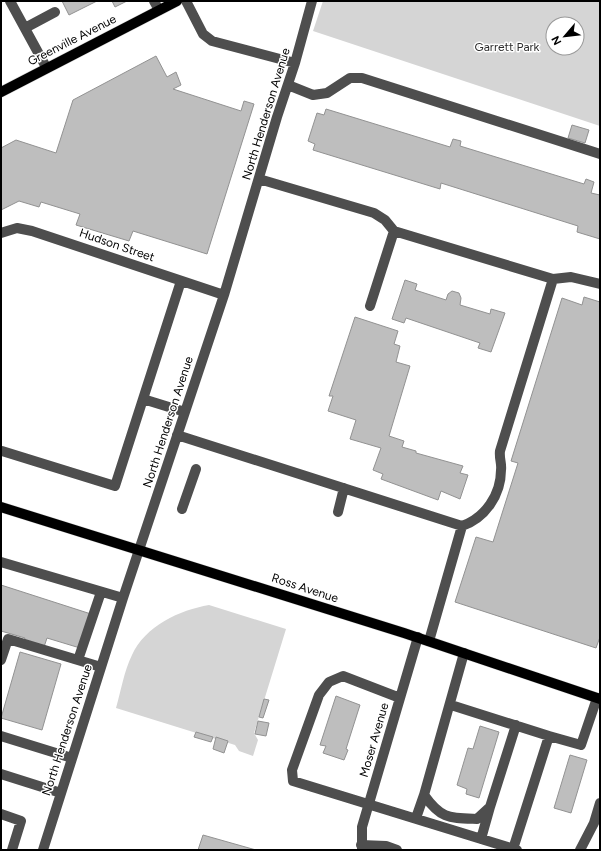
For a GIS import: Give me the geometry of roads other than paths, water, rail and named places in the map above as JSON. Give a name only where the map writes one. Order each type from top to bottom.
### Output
[{"type":"main road","name":"Greenville Avenue","points":[[1,92],[156,6],[177,1]]},
{"type":"main road","name":"Ross Avenue","points":[[2,510],[140,550],[418,637],[598,698]]},
{"type":"street","points":[[10,1],[46,68]]},
{"type":"street","points":[[186,1],[203,34],[212,41],[295,63]]},
{"type":"street","name":"North Henderson Avenue","points":[[43,850],[123,598],[224,295],[295,63],[312,1]]},
{"type":"street","points":[[25,28],[55,12]]},
{"type":"street","points":[[288,85],[313,95],[327,93],[350,78],[362,78],[600,154]]},
{"type":"street","points":[[259,179],[374,213],[385,220],[394,231],[553,279],[571,277],[600,284]]},
{"type":"street","name":"Hudson Street","points":[[1,233],[17,228],[32,231],[224,295]]},
{"type":"street","points":[[370,306],[394,231]]},
{"type":"street","points":[[177,435],[462,526],[471,523],[484,513],[494,499],[501,479],[500,451],[553,279]]},
{"type":"street","points":[[1,452],[115,486],[181,281]]},
{"type":"street","points":[[142,399],[185,412]]},
{"type":"street","points":[[182,509],[196,469]]},
{"type":"street","points":[[338,512],[344,488]]},
{"type":"street","points":[[429,641],[462,526]]},
{"type":"street","points":[[1,562],[123,598]]},
{"type":"street","points":[[78,660],[101,592]]},
{"type":"street","name":"Moser Avenue","points":[[362,847],[362,827],[418,637]]},
{"type":"street","points":[[1,660],[8,639],[101,667]]},
{"type":"street","points":[[416,818],[451,705],[464,653]]},
{"type":"street","points":[[400,698],[343,676],[329,682],[319,695],[292,770],[293,781],[515,850],[549,736]]},
{"type":"street","points":[[451,705],[581,745],[598,698]]},
{"type":"street","points":[[481,839],[516,725]]},
{"type":"street","points":[[1,736],[72,758]]},
{"type":"street","points":[[1,774],[61,793]]},
{"type":"street","points":[[424,795],[435,810],[451,818],[477,819],[490,807]]},
{"type":"street","points":[[580,850],[594,823],[600,803]]},
{"type":"street","points":[[1,814],[21,821],[12,850]]},
{"type":"street","points":[[362,847],[386,846],[398,850]]},
{"type":"park label","name":"Garrett Park","points":[[507,47]]}]
